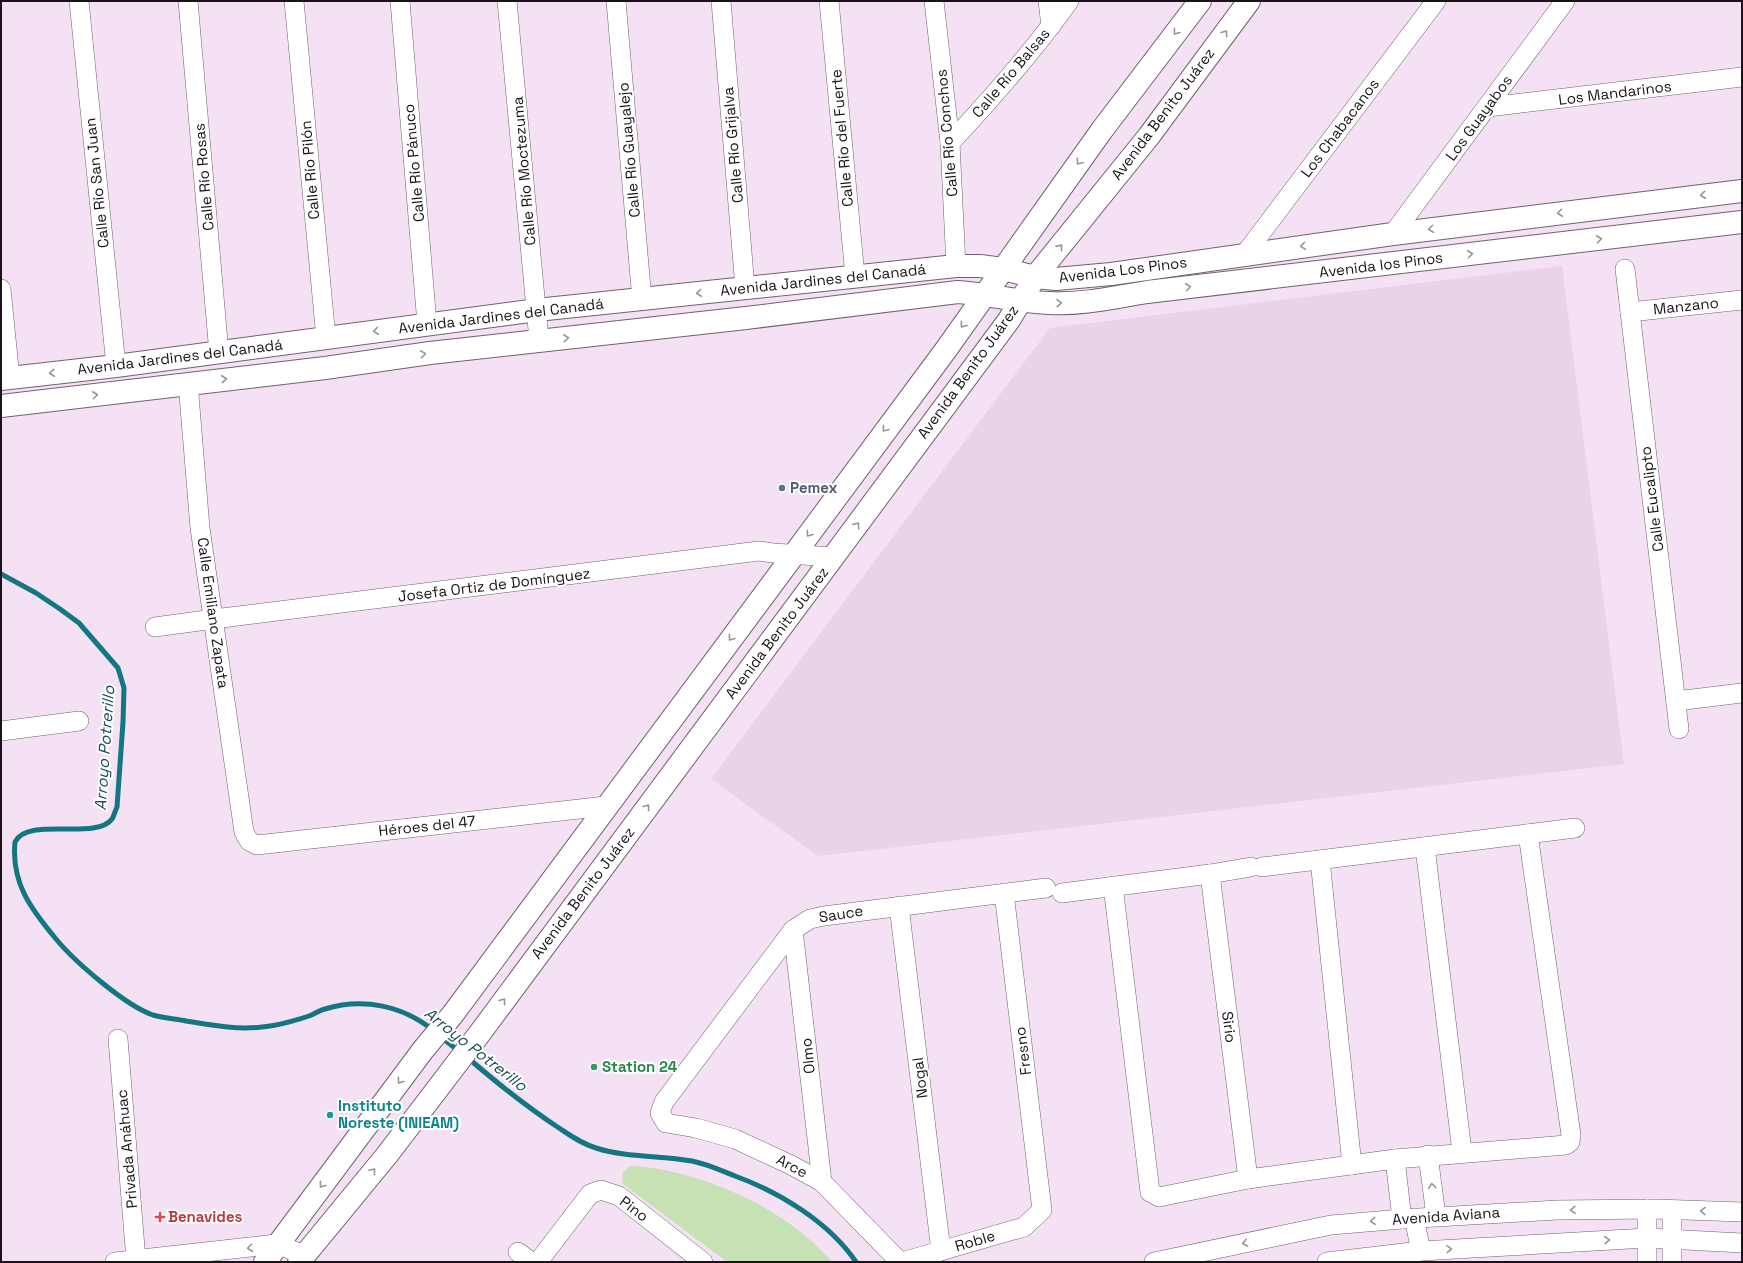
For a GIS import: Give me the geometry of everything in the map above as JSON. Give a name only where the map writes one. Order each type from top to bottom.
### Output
[{"type":"street","name":"Calle Río San Juan","points":[[79,1],[116,366]]},
{"type":"street","name":"Calle Río Rosas","points":[[188,1],[219,352]]},
{"type":"street","name":"Calle Río Pilón","points":[[294,1],[326,338]]},
{"type":"street","name":"Calle Río Pánuco","points":[[400,1],[427,324]]},
{"type":"street","name":"Calle Río Moctezuma","points":[[507,1],[539,340]]},
{"type":"street","name":"Calle Río Guayalejo","points":[[616,1],[642,300]]},
{"type":"street","name":"Calle Río Grijalva","points":[[721,1],[745,288]]},
{"type":"street","name":"Calle Río del Fuerte","points":[[829,1],[855,276]]},
{"type":"street","name":"Calle Río Conchos","points":[[934,1],[950,143],[956,266]]},
{"type":"street","points":[[1048,1],[1051,26]]},
{"type":"street","name":"Calle Río Balsas","points":[[950,143],[998,90],[1051,26],[1069,1]]},
{"type":"street","name":"Avenida Benito Juárez","points":[[265,1262],[423,1050],[453,1014],[986,294],[1102,130],[1200,1]]},
{"type":"street","name":"Avenida Benito Juárez","points":[[302,1259],[387,1155],[480,1033],[1009,320],[1035,277],[1148,136],[1249,1]]},
{"type":"street","name":"Los Chabacanos","points":[[1245,254],[1436,1]]},
{"type":"street","name":"Los Guayabos","points":[[1393,234],[1565,1]]},
{"type":"street","name":"Los Mandarinos","points":[[1488,107],[1742,77]]},
{"type":"street","name":"Avenida los Pinos","points":[[1211,259],[1393,234],[1742,190]]},
{"type":"street","name":"Avenida los Pinos","points":[[986,294],[1020,301],[1050,303],[1087,301],[1147,292],[1742,222]]},
{"type":"street","name":"Avenida Los Pinos","points":[[1003,269],[1035,277],[1056,279],[1119,273],[1211,259]]},
{"type":"street","name":"Avenida Jardines del Canadá","points":[[6,378],[116,366],[537,310],[956,266],[980,266],[1003,269]]},
{"type":"street","name":"Calle Eucalipto","points":[[1625,269],[1679,729]]},
{"type":"street","points":[[1,289],[6,378]]},
{"type":"street","name":"Avenida Jardines del Canadá","points":[[1,406],[325,368],[430,353],[539,340],[738,319],[958,292],[986,294]]},
{"type":"street","name":"Manzano","points":[[1630,312],[1742,300]]},
{"type":"street","name":"Calle Emiliano Zapata","points":[[188,383],[200,528],[244,832],[250,842]]},
{"type":"street","name":"Josefa Ortiz de Domínguez","points":[[155,627],[759,551],[793,555],[834,557]]},
{"type":"street","points":[[1676,701],[1742,693]]},
{"type":"street","points":[[1,731],[79,722]]},
{"type":"street","name":"Héroes del 47","points":[[250,842],[257,845],[606,806]]},
{"type":"street","name":"Sauce","points":[[660,1113],[664,1102],[793,930],[810,919],[1004,893],[1112,886],[1575,828]]},
{"type":"street","points":[[1112,886],[1150,1192],[1159,1197],[1248,1179],[1395,1159],[1462,1152],[1566,1145],[1570,1142],[1571,1135],[1528,834]]},
{"type":"street","points":[[1425,847],[1462,1152]]},
{"type":"street","points":[[1320,860],[1352,1165]]},
{"type":"street","name":"Sirio","points":[[1210,874],[1248,1179]]},
{"type":"street","name":"Fresno","points":[[1004,893],[1042,1210]]},
{"type":"street","name":"Nogal","points":[[899,906],[941,1251]]},
{"type":"street","name":"Olmo","points":[[793,930],[822,1182]]},
{"type":"street","name":"Privada Anáhuac","points":[[118,1039],[136,1260]]},
{"type":"street","name":"Arce","points":[[660,1113],[666,1123],[696,1128],[735,1139],[791,1165],[822,1182],[901,1262]]},
{"type":"street","points":[[1428,1155],[1436,1216]]},
{"type":"street","points":[[1395,1159],[1408,1218],[1421,1251]]},
{"type":"street","name":"Pino","points":[[538,1262],[590,1194],[601,1190],[619,1196],[703,1262]]},
{"type":"street","points":[[1647,1209],[1647,1262]]},
{"type":"street","name":"Avenida Aviana","points":[[1154,1262],[1331,1225],[1408,1218],[1557,1210],[1647,1209],[1742,1212]]},
{"type":"street","name":"Roble","points":[[901,1262],[1024,1227],[1042,1210]]},
{"type":"street","points":[[1672,1210],[1672,1262]]},
{"type":"street","points":[[1327,1262],[1421,1251],[1647,1238],[1742,1243]]},
{"type":"street","points":[[115,1262],[222,1252],[277,1244],[302,1259]]},
{"type":"shaded area","points":[[1562,266],[1624,764],[818,856],[711,779],[1050,328]]},
{"type":"green space","points":[[630,1166],[669,1171],[714,1184],[736,1193],[778,1216],[815,1245],[832,1262],[727,1262],[623,1184],[622,1174]]},
{"type":"waterway","name":"Arroyo Potrerillo","points":[[1,574],[36,593],[79,623],[118,668],[124,688],[117,807],[112,819],[104,825],[92,828],[47,829],[33,831],[22,834],[15,842],[16,870],[25,895],[38,917],[56,939],[88,971],[115,993],[129,1003],[157,1016],[224,1027],[252,1028],[286,1023],[339,1005],[368,1004],[382,1006],[410,1015],[434,1031]]},
{"type":"waterway","name":"Arroyo Potrerillo","points":[[441,1037],[460,1052]]},
{"type":"waterway","name":"Arroyo Potrerillo","points":[[468,1058],[535,1112],[572,1137],[586,1144],[608,1151],[632,1155],[698,1162],[719,1169],[769,1191],[786,1200],[817,1221],[845,1247],[856,1262]]},
{"type":"place","name":"Pemex","points":[[782,488]]},
{"type":"place","name":"Station 24","points":[[594,1067]]},
{"type":"place","name":"Instituto Noreste (INIEAM)","points":[[330,1115]]},
{"type":"place","name":"Benavides","points":[[160,1217]]}]
